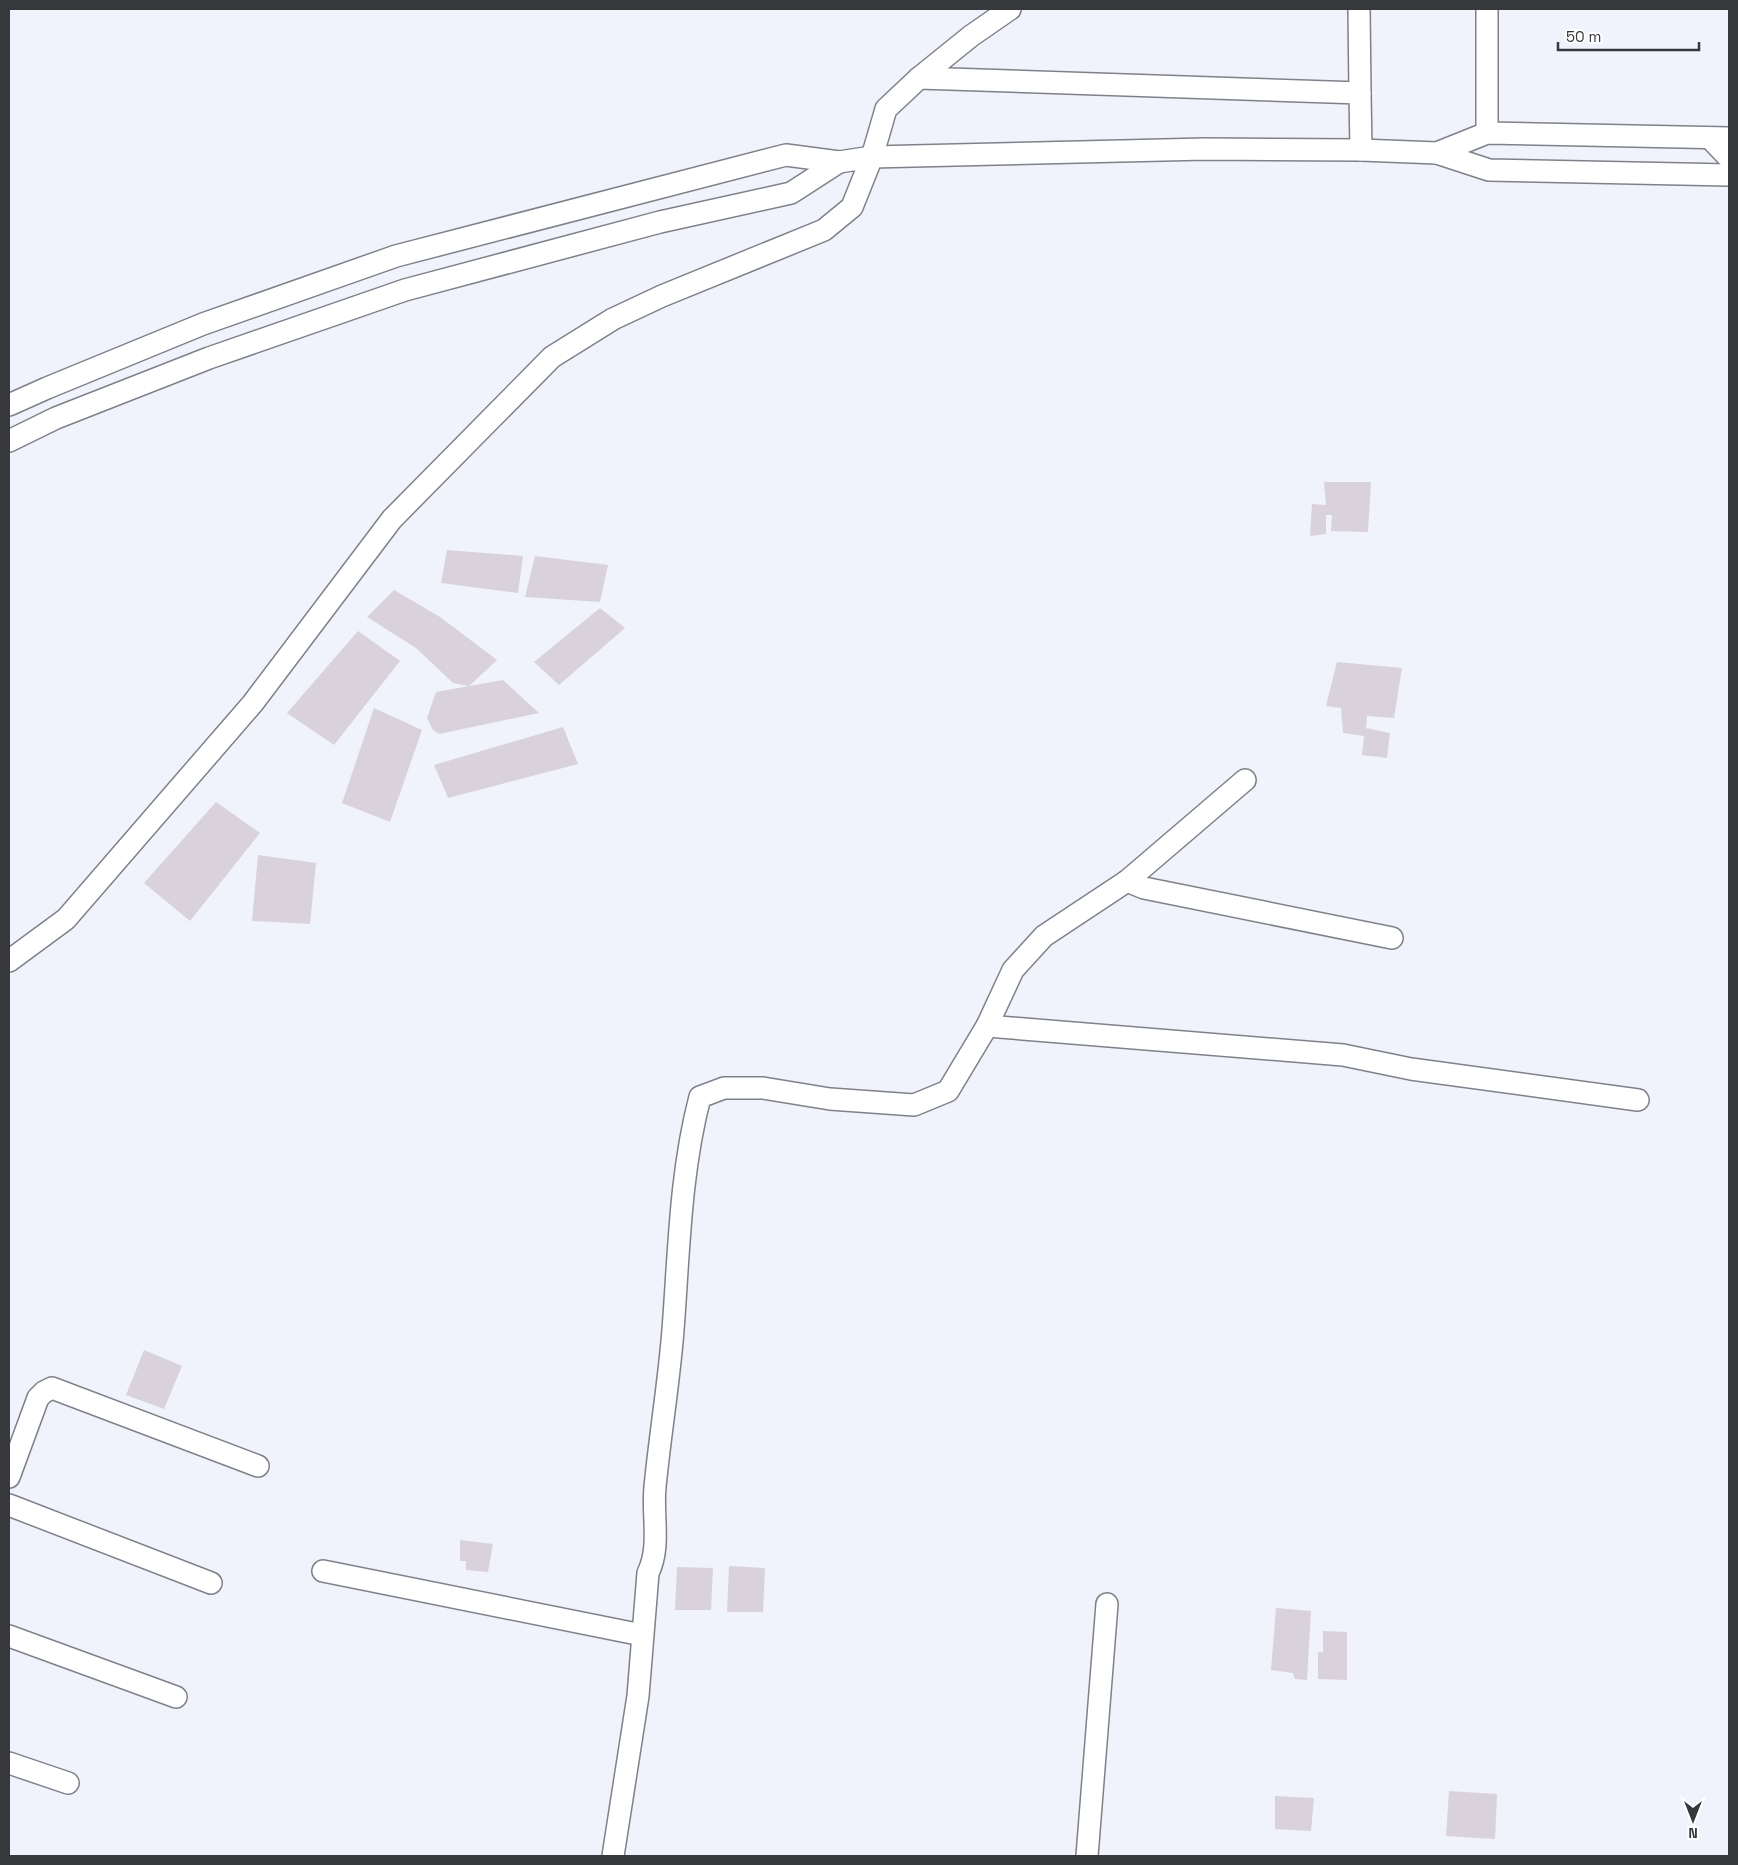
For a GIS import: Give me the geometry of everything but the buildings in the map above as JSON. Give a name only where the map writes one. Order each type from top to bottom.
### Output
[{"type":"street","points":[[9,961],[66,919],[253,703],[392,519],[552,357],[630,311],[824,230],[852,207],[872,157],[886,108],[970,36],[1010,9]]},
{"type":"street","points":[[1359,9],[1361,150]]},
{"type":"street","points":[[1487,9],[1487,133]]},
{"type":"street","points":[[919,78],[1360,92]]},
{"type":"street","points":[[1437,153],[1487,133],[1720,138],[1729,158]]},
{"type":"street","points":[[9,405],[203,324],[396,256],[786,155],[839,162],[872,157],[1205,150],[1361,150],[1437,153],[1489,170],[1729,175]]},
{"type":"street","points":[[9,441],[56,418],[209,358],[405,290],[660,222],[791,193],[839,162]]},
{"type":"street","points":[[613,1856],[638,1696],[648,1573],[655,1560],[655,1489],[673,1330],[678,1244],[690,1134],[700,1097],[724,1088],[763,1088],[830,1099],[914,1105],[948,1091],[987,1026],[1013,970],[1044,936],[1127,881],[1245,780]]},
{"type":"street","points":[[1127,881],[1144,888],[1392,938]]},
{"type":"street","points":[[987,1026],[1343,1055],[1411,1069],[1638,1100]]},
{"type":"street","points":[[9,1477],[38,1398],[52,1388],[258,1466]]},
{"type":"street","points":[[9,1505],[211,1583]]},
{"type":"street","points":[[322,1571],[642,1635]]},
{"type":"street","points":[[1087,1856],[1107,1604]]},
{"type":"street","points":[[9,1636],[176,1697]]},
{"type":"street","points":[[9,1763],[68,1784]]}]
